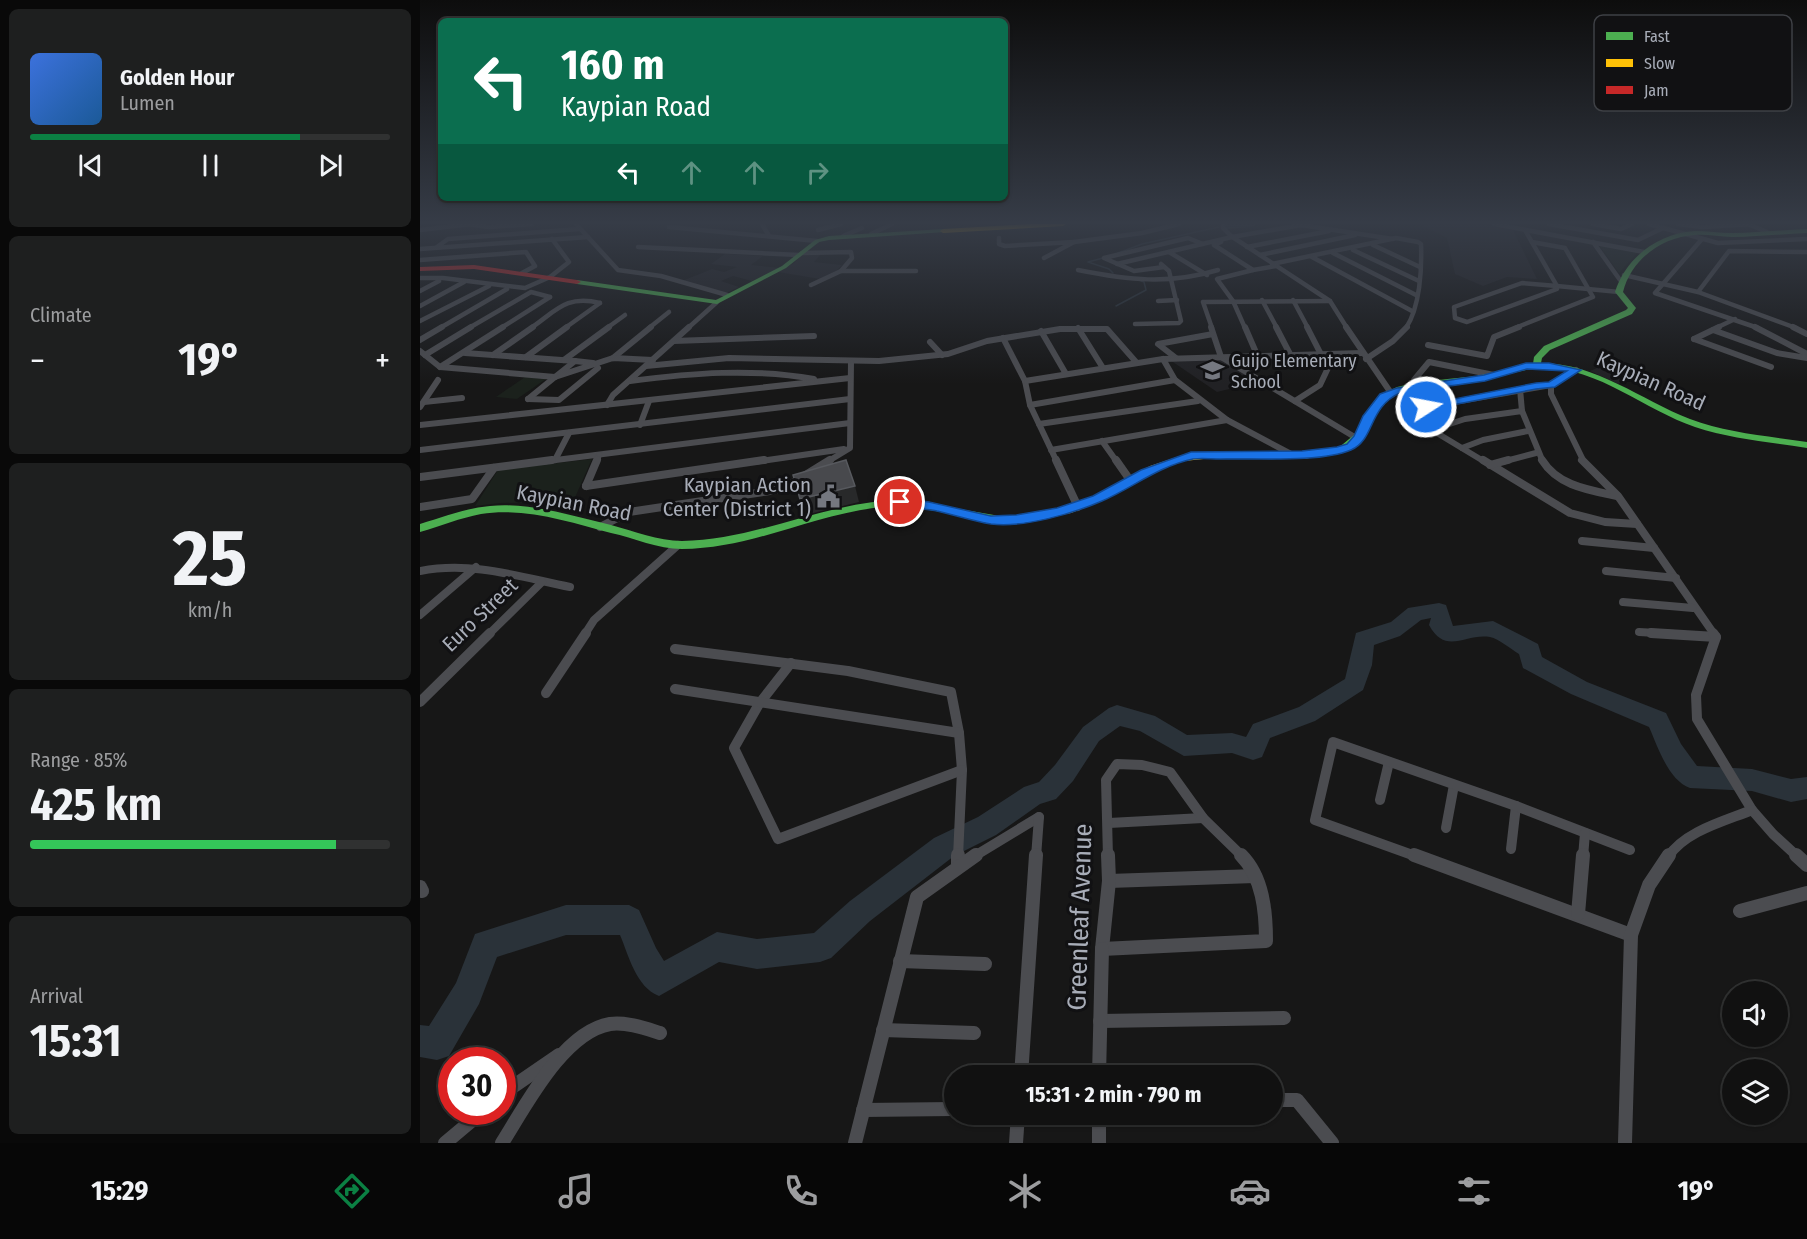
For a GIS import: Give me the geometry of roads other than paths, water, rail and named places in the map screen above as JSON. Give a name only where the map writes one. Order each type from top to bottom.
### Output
[{"type":"street","points":[[420,280],[443,278],[521,288],[549,277]]},
{"type":"street","points":[[553,277],[722,298]]},
{"type":"street","points":[[666,277],[722,298]]},
{"type":"street","points":[[607,405],[613,395],[722,298],[763,277]]},
{"type":"street","points":[[811,285],[828,277]]},
{"type":"street","points":[[1127,277],[1170,280],[1194,277]]},
{"type":"street","points":[[1213,277],[1217,279],[1233,301],[1258,357]]},
{"type":"street","points":[[1217,279],[1224,277]]},
{"type":"street","points":[[1293,277],[1330,301],[1362,353],[1391,393],[1375,405],[1358,439],[1221,357],[1203,302],[1330,301]]},
{"type":"street","points":[[1349,277],[1412,311]]},
{"type":"street","points":[[1381,277],[1416,295]]},
{"type":"street","points":[[1411,277],[1419,281]]},
{"type":"street","points":[[1366,359],[1399,336],[1409,325],[1413,318],[1412,311],[1419,277]]},
{"type":"street","points":[[1552,277],[1557,286]]},
{"type":"street","points":[[1428,345],[1487,356],[1494,337],[1593,297],[1582,277]]},
{"type":"street","points":[[1537,365],[1538,357],[1547,348],[1629,312],[1632,308],[1618,277]]},
{"type":"street","points":[[1621,282],[1625,277]]},
{"type":"street","points":[[1667,277],[1655,293],[1748,323],[1807,356]]},
{"type":"street","points":[[1698,292],[1709,277]]},
{"type":"street","points":[[420,280],[464,282],[507,289],[420,340]]},
{"type":"street","points":[[1135,324],[1180,322],[1177,300],[1170,280]]},
{"type":"street","points":[[420,291],[440,281]]},
{"type":"street","points":[[420,306],[464,282]]},
{"type":"street","points":[[1557,286],[1557,289],[1467,322],[1455,318],[1454,307],[1522,283],[1588,288],[1621,282],[1661,284],[1698,292],[1785,323],[1807,334]]},
{"type":"street","points":[[420,321],[486,286]]},
{"type":"street","points":[[440,367],[550,297],[531,292],[423,353],[440,367],[555,377],[613,358],[669,312]]},
{"type":"street","points":[[493,354],[574,300],[600,303],[526,357]]},
{"type":"street","points":[[1158,301],[1177,300]]},
{"type":"street","points":[[1262,300],[1291,356]]},
{"type":"street","points":[[1293,300],[1328,368],[1326,378],[1312,392],[1295,401]]},
{"type":"street","points":[[564,360],[625,315]]},
{"type":"street","points":[[1736,320],[1694,339],[1771,367]]},
{"type":"street","points":[[1078,328],[1103,368]]},
{"type":"street","points":[[646,366],[729,358],[851,362],[942,355],[1003,338],[1078,328],[1107,329],[1136,362]]},
{"type":"street","points":[[1713,330],[1777,354],[1807,356]]},
{"type":"street","points":[[1041,332],[1066,374]]},
{"type":"street","points":[[1176,358],[1158,344],[1214,334]]},
{"type":"street","points":[[675,341],[814,336]]},
{"type":"street","points":[[1003,338],[1025,381],[1030,405],[1078,507]]},
{"type":"street","points":[[930,342],[942,355]]},
{"type":"street","points":[[1777,354],[1792,346]]},
{"type":"street","points":[[465,353],[575,361],[596,365]]},
{"type":"street","points":[[1025,381],[1163,359],[1362,353]]},
{"type":"street","points":[[613,358],[653,360]]},
{"type":"street","points":[[1163,359],[1175,380],[1198,400],[1227,420],[1291,454]]},
{"type":"street","points":[[575,361],[528,399],[559,400],[596,365]]},
{"type":"street","points":[[850,448],[851,362]]},
{"type":"street","points":[[1418,387],[1414,380],[1428,362],[1494,375]]},
{"type":"street","name":"Kaypian Road","points":[[1391,393],[1455,383],[1537,365],[1576,370],[1604,379],[1689,422],[1724,432],[1807,445]]},
{"type":"street","points":[[630,381],[710,370],[789,374],[821,381]]},
{"type":"street","points":[[1576,370],[1551,385],[1426,407],[1414,414],[1417,421],[1431,430],[1570,513],[1605,522],[1637,524]]},
{"type":"street","points":[[420,425],[850,378]]},
{"type":"street","points":[[422,405],[438,380]]},
{"type":"street","points":[[1030,405],[1175,380]]},
{"type":"street","points":[[1551,385],[1551,394],[1581,459],[1618,496],[1716,638]]},
{"type":"street","points":[[1520,389],[1522,411],[1528,431],[1536,453],[1549,472],[1562,482],[1581,489],[1618,496]]},
{"type":"street","points":[[422,405],[462,398]]},
{"type":"street","points":[[420,450],[850,399]]},
{"type":"street","points":[[1039,424],[1198,400]]},
{"type":"street","points":[[640,425],[649,401]]},
{"type":"street","points":[[1431,430],[1465,419],[1522,411]]},
{"type":"street","points":[[1051,450],[1227,420]]},
{"type":"street","points":[[420,477],[850,423]]},
{"type":"street","points":[[1462,448],[1483,440],[1528,431]]},
{"type":"street","points":[[555,460],[569,433]]},
{"type":"street","name":"Kaypian Road","points":[[420,528],[471,513],[503,509],[678,544],[709,544],[738,539],[861,506],[900,502],[929,505],[991,520],[1016,519],[1078,507],[1130,480],[1191,456],[1339,451],[1351,446],[1358,439]]},
{"type":"street","points":[[1102,441],[1130,480]]},
{"type":"street","points":[[599,455],[586,486],[850,448]]},
{"type":"street","points":[[600,527],[629,512],[783,489],[850,448]]},
{"type":"street","points":[[1490,465],[1536,453]]},
{"type":"street","points":[[420,507],[472,500],[494,468]]},
{"type":"street","points":[[1582,541],[1654,548]]},
{"type":"street","points":[[546,693],[594,620],[678,544]]},
{"type":"street","name":"Euro Street","points":[[420,571],[454,565],[476,567],[570,587]]},
{"type":"street","points":[[420,615],[476,567]]},
{"type":"street","points":[[1606,571],[1676,578]]},
{"type":"street","name":"Euro Street","points":[[420,702],[542,582]]},
{"type":"street","points":[[1623,602],[1694,608]]},
{"type":"street","points":[[1639,632],[1716,638]]},
{"type":"street","points":[[1716,638],[1696,695],[1697,719],[1752,810],[1773,834],[1807,865]]},
{"type":"street","points":[[675,649],[791,663],[925,685],[951,692],[959,734],[962,770],[958,861]]},
{"type":"street","points":[[791,663],[759,704],[734,748],[778,839],[962,770]]},
{"type":"street","points":[[675,689],[959,734]]},
{"type":"street","points":[[1630,850],[1516,806],[1333,742],[1316,820],[1631,935]]},
{"type":"street","points":[[1380,800],[1389,762]]},
{"type":"street","points":[[1102,949],[1266,941],[1266,910],[1255,876],[1246,860],[1203,818],[1170,772],[1142,765],[1117,764]]},
{"type":"street","name":"Greenleaf Avenue","points":[[1100,1065],[1102,949],[1109,881],[1106,780],[1117,764]]},
{"type":"street","points":[[1446,828],[1454,785]]},
{"type":"street","points":[[1511,849],[1516,806]]},
{"type":"street","points":[[1625,1143],[1631,935],[1649,885],[1672,851],[1697,833],[1752,810]]},
{"type":"street","points":[[855,1143],[917,897],[958,861],[1039,817],[1022,1065]]},
{"type":"street","points":[[1109,823],[1203,818]]},
{"type":"street","points":[[1578,914],[1585,833]]},
{"type":"street","points":[[1109,881],[1255,876]]},
{"type":"street","points":[[1740,911],[1807,893]]},
{"type":"street","points":[[900,961],[985,964]]},
{"type":"street","points":[[1100,1021],[1284,1018]]},
{"type":"street","points":[[516,1085],[601,1026],[627,1024],[660,1033]]},
{"type":"street","points":[[883,1030],[974,1033]]},
{"type":"street","points":[[502,1143],[563,1053]]},
{"type":"street","points":[[1283,1100],[1297,1100],[1332,1143]]},
{"type":"street","points":[[863,1110],[944,1109]]},
{"type":"street","points":[[445,1143],[466,1125]]},
{"type":"street","points":[[1016,1143],[1017,1125]]},
{"type":"street","points":[[1099,1125],[1099,1143]]},
{"type":"waterway","points":[[1116,306],[1146,290],[1144,282],[1139,280]]},
{"type":"waterway","points":[[420,1041],[437,1044],[468,993],[486,945],[566,920],[629,920],[645,959],[659,981],[717,947],[757,954],[820,947],[860,911],[944,847],[987,826],[1033,795],[1047,791],[1064,773],[1091,734],[1117,715],[1147,723],[1184,746],[1232,743],[1253,750],[1261,731],[1307,714],[1355,684],[1361,665],[1364,639],[1399,628],[1415,613],[1439,610],[1442,619],[1439,625],[1448,634],[1493,629],[1530,650],[1531,662],[1579,688],[1658,720],[1672,751],[1690,777],[1752,780],[1791,791],[1807,788]]},
{"type":"place","name":"Guijo Elementary School","points":[[1213,371]]},
{"type":"place","name":"Kaypian Action Center (District 1)","points":[[829,497]]}]
